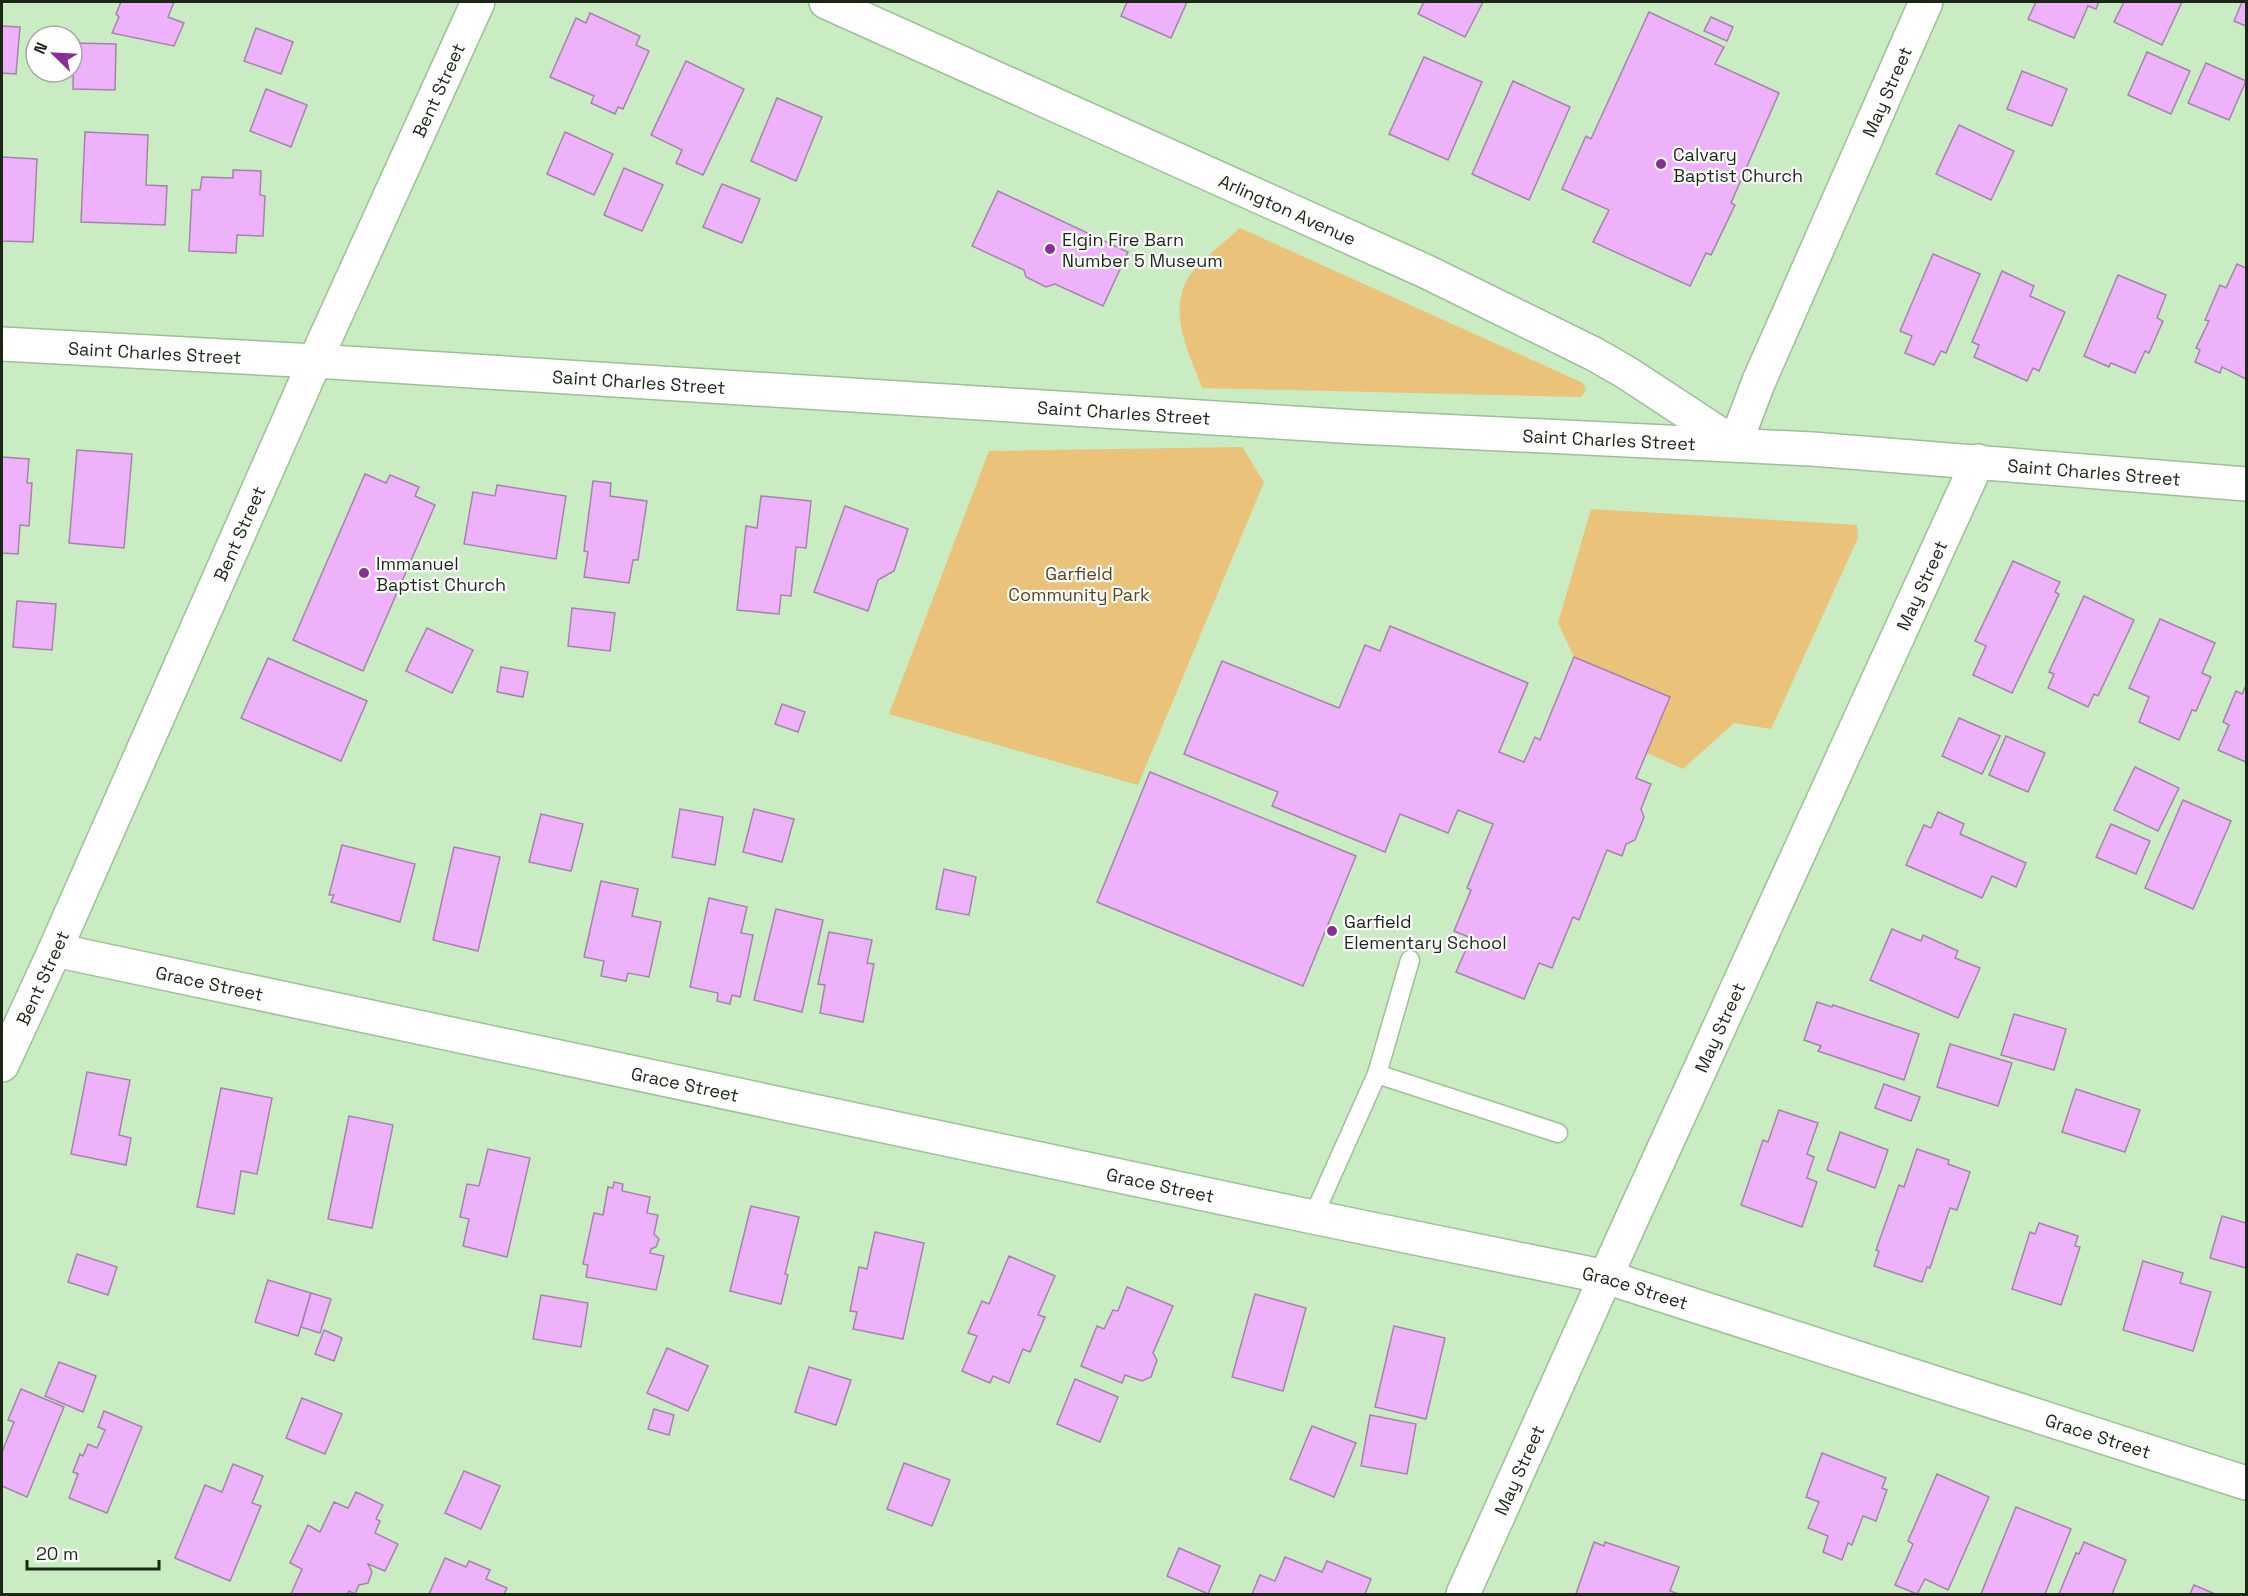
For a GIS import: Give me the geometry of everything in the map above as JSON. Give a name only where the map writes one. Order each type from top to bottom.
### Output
[{"type":"street","name":"Bent Street","points":[[2,1065],[315,361],[478,2]]},
{"type":"street","name":"Arlington Avenue","points":[[826,2],[1425,271],[1594,354],[1735,444]]},
{"type":"street","name":"May Street","points":[[1735,444],[1759,381],[1926,2]]},
{"type":"street","name":"Saint Charles Street","points":[[2,344],[315,361],[1357,427],[1735,444],[1978,461],[2247,484]]},
{"type":"street","name":"May Street","points":[[1463,1594],[1978,461]]},
{"type":"street","name":"Grace Street","points":[[55,950],[1313,1217],[1606,1276],[2247,1483]]},
{"type":"lane","points":[[1313,1217],[1377,1074],[1410,960]]},
{"type":"lane","points":[[1377,1074],[1558,1133]]},
{"type":"green space","points":[[1240,228],[1583,383],[1586,390],[1581,397],[1202,388],[1182,332],[1180,304],[1183,290],[1193,271]]},
{"type":"green space","name":"Garfield Community Park","points":[[1242,447],[1264,482],[1138,785],[889,714],[989,451]]},
{"type":"green space","points":[[1591,509],[1857,525],[1858,538],[1771,729],[1734,723],[1683,769],[1647,753],[1670,697],[1574,657],[1558,623]]},
{"type":"building","points":[[121,2],[174,2],[168,17],[184,23],[174,46],[112,33],[119,17],[116,14]]},
{"type":"building","points":[[1127,2],[1187,2],[1171,38],[1121,16]]},
{"type":"building","points":[[1424,2],[1483,2],[1465,37],[1418,14]]},
{"type":"building","points":[[2036,2],[2099,2],[2096,9],[2088,6],[2074,38],[2028,19]]},
{"type":"building","points":[[2124,2],[2182,2],[2162,45],[2114,22]]},
{"type":"building","points":[[2242,2],[2246,2],[2246,26],[2234,21]]},
{"type":"building","name":"Calvary Baptist Church","points":[[1649,12],[1724,47],[1715,64],[1779,93],[1731,203],[1735,205],[1711,255],[1706,253],[1690,286],[1593,242],[1609,210],[1562,189],[1586,136],[1591,139]]},
{"type":"building","points":[[590,13],[640,36],[636,45],[649,51],[623,109],[618,107],[615,114],[591,103],[594,96],[550,77],[576,18],[586,23]]},
{"type":"building","points":[[1711,17],[1733,27],[1727,41],[1704,31]]},
{"type":"building","points":[[2,26],[20,27],[16,74],[2,73]]},
{"type":"building","points":[[256,28],[293,42],[281,74],[244,61]]},
{"type":"building","points":[[84,43],[116,44],[115,90],[73,89],[73,84],[84,84]]},
{"type":"building","points":[[2147,52],[2190,71],[2171,114],[2128,95]]},
{"type":"building","points":[[1424,57],[1482,82],[1448,160],[1389,134]]},
{"type":"building","points":[[686,61],[744,89],[703,175],[676,163],[682,150],[651,135]]},
{"type":"building","points":[[2206,63],[2246,81],[2229,120],[2188,103]]},
{"type":"building","points":[[2022,71],[2067,89],[2052,126],[2007,109]]},
{"type":"building","points":[[1513,81],[1570,107],[1529,200],[1472,174]]},
{"type":"building","points":[[266,89],[307,105],[291,147],[250,131]]},
{"type":"building","points":[[777,98],[822,117],[796,181],[751,161]]},
{"type":"building","points":[[1959,125],[2014,151],[1991,200],[1936,174]]},
{"type":"building","points":[[85,132],[148,135],[146,185],[167,186],[165,225],[81,222]]},
{"type":"building","points":[[565,132],[613,154],[594,195],[547,174]]},
{"type":"building","points":[[2,157],[37,159],[33,242],[2,241]]},
{"type":"building","points":[[624,168],[663,185],[642,231],[604,215]]},
{"type":"building","points":[[233,170],[261,171],[260,195],[265,196],[263,236],[237,235],[236,253],[189,251],[192,190],[200,190],[202,177],[233,178]]},
{"type":"building","points":[[722,184],[760,199],[742,243],[703,227]]},
{"type":"building","name":"Elgin Fire Barn Number 5 Museum","points":[[998,191],[1128,252],[1103,306],[1055,284],[1046,287],[1026,277],[1024,270],[972,246]]},
{"type":"building","points":[[1933,254],[1980,274],[1946,353],[1941,351],[1934,365],[1905,353],[1912,336],[1900,331]]},
{"type":"building","points":[[2237,264],[2246,268],[2246,379],[2222,367],[2220,373],[2195,362],[2200,350],[2196,348],[2209,321],[2205,320],[2220,285],[2226,288]]},
{"type":"building","points":[[2002,271],[2034,286],[2030,296],[2065,312],[2039,371],[2033,368],[2027,381],[1974,357],[1979,345],[1972,342]]},
{"type":"building","points":[[2118,275],[2166,295],[2157,318],[2163,321],[2149,353],[2145,351],[2135,373],[2111,363],[2109,367],[2084,356]]},
{"type":"building","points":[[77,450],[132,454],[124,548],[69,543]]},
{"type":"building","points":[[2,457],[29,459],[27,483],[32,483],[29,526],[20,525],[18,554],[2,553]]},
{"type":"building","name":"Immanuel Baptist Church","points":[[365,474],[386,483],[390,475],[419,487],[415,496],[435,505],[363,671],[293,640]]},
{"type":"building","points":[[593,481],[611,483],[610,496],[647,501],[638,560],[633,560],[629,583],[584,577],[588,552],[584,551]]},
{"type":"building","points":[[497,485],[566,496],[556,559],[464,544],[473,492],[495,496]]},
{"type":"building","points":[[761,496],[811,501],[806,548],[796,547],[791,596],[781,595],[779,614],[737,610],[746,526],[757,528]]},
{"type":"building","points":[[845,506],[908,529],[894,571],[878,580],[868,611],[814,592]]},
{"type":"building","points":[[2013,561],[2060,582],[2055,592],[2059,594],[2012,693],[1973,675],[1986,646],[1975,641]]},
{"type":"building","points":[[2084,596],[2134,620],[2098,696],[2094,694],[2088,707],[2048,688],[2054,674],[2049,672]]},
{"type":"building","points":[[17,601],[56,604],[52,650],[13,647]]},
{"type":"building","points":[[572,608],[615,613],[610,651],[568,646]]},
{"type":"building","points":[[2160,619],[2215,643],[2202,673],[2211,677],[2196,711],[2192,710],[2179,740],[2139,722],[2149,697],[2129,688]]},
{"type":"building","name":"Garfield Elementary School","points":[[1390,626],[1528,683],[1499,752],[1524,762],[1535,737],[1540,740],[1574,657],[1670,697],[1636,778],[1651,784],[1641,809],[1644,817],[1635,840],[1626,844],[1622,856],[1607,850],[1579,920],[1573,917],[1552,968],[1539,963],[1524,999],[1456,972],[1471,938],[1454,931],[1471,890],[1467,888],[1493,824],[1458,810],[1448,833],[1400,814],[1385,852],[1272,806],[1278,792],[1184,754],[1222,661],[1339,708],[1365,645],[1380,651]]},
{"type":"building","points":[[427,628],[473,650],[452,693],[406,671]]},
{"type":"building","points":[[268,658],[367,701],[341,761],[241,718]]},
{"type":"building","points":[[501,667],[528,672],[523,697],[497,692]]},
{"type":"building","points":[[2246,685],[2246,762],[2218,750],[2229,725],[2223,722],[2236,691],[2242,694]]},
{"type":"building","points":[[782,704],[805,712],[798,732],[775,724]]},
{"type":"building","points":[[1959,718],[2000,736],[1982,774],[1942,756]]},
{"type":"building","points":[[2006,736],[2045,753],[2028,792],[1989,775]]},
{"type":"building","points":[[2135,767],[2179,788],[2158,831],[2114,810]]},
{"type":"building","name":"Garfield Elementary School","points":[[1150,772],[1356,856],[1303,986],[1097,902]]},
{"type":"building","points":[[2183,800],[2231,821],[2193,909],[2145,888]]},
{"type":"building","points":[[680,809],[723,817],[715,865],[672,857]]},
{"type":"building","points":[[754,809],[794,819],[782,862],[743,852]]},
{"type":"building","points":[[1938,812],[1964,824],[1960,834],[2026,863],[2016,887],[1992,876],[1982,898],[1906,865],[1924,825],[1931,828]]},
{"type":"building","points":[[541,814],[583,824],[571,871],[529,862]]},
{"type":"building","points":[[2111,824],[2150,841],[2136,874],[2096,857]]},
{"type":"building","points":[[342,845],[415,864],[400,922],[331,902],[334,895],[329,895]]},
{"type":"building","points":[[454,847],[500,857],[478,951],[433,940]]},
{"type":"building","points":[[944,869],[976,877],[969,915],[936,909]]},
{"type":"building","points":[[601,881],[638,889],[632,916],[661,922],[649,977],[628,973],[626,981],[601,976],[604,961],[584,957]]},
{"type":"building","points":[[709,898],[747,907],[741,933],[753,935],[740,997],[732,995],[730,1004],[717,1001],[718,993],[690,987]]},
{"type":"building","points":[[776,909],[823,920],[802,1012],[754,1000]]},
{"type":"building","points":[[1892,929],[1921,941],[1923,935],[1958,951],[1955,958],[1980,968],[1958,1018],[1870,980]]},
{"type":"building","points":[[829,932],[872,940],[867,963],[874,964],[863,1022],[820,1013],[825,985],[818,984]]},
{"type":"building","points":[[1817,1002],[1832,1007],[1833,1005],[1919,1034],[1904,1080],[1818,1051],[1821,1046],[1804,1040]]},
{"type":"building","points":[[2014,1014],[2066,1029],[2054,1070],[2001,1055]]},
{"type":"building","points":[[1950,1044],[2012,1063],[1998,1106],[1937,1087]]},
{"type":"building","points":[[87,1072],[130,1080],[119,1135],[131,1138],[126,1165],[71,1154]]},
{"type":"building","points":[[1884,1084],[1920,1097],[1911,1121],[1875,1108]]},
{"type":"building","points":[[221,1088],[272,1098],[257,1174],[241,1171],[234,1214],[197,1207]]},
{"type":"building","points":[[2076,1089],[2140,1110],[2125,1152],[2062,1132]]},
{"type":"building","points":[[1779,1110],[1818,1123],[1807,1154],[1814,1157],[1807,1178],[1817,1182],[1802,1227],[1741,1205],[1763,1140],[1768,1142]]},
{"type":"building","points":[[349,1116],[393,1125],[372,1228],[328,1219]]},
{"type":"building","points":[[1840,1132],[1888,1150],[1875,1188],[1827,1170]]},
{"type":"building","points":[[488,1149],[530,1158],[507,1257],[463,1246],[469,1219],[460,1217],[467,1184],[479,1186]]},
{"type":"building","points":[[1917,1149],[1949,1160],[1948,1164],[1970,1172],[1957,1210],[1950,1208],[1930,1268],[1927,1267],[1922,1282],[1874,1266],[1879,1251],[1876,1250],[1899,1185],[1904,1187]]},
{"type":"building","points":[[614,1182],[623,1184],[622,1191],[650,1197],[647,1213],[658,1215],[654,1234],[659,1239],[656,1247],[651,1249],[650,1253],[664,1256],[656,1290],[586,1277],[588,1265],[583,1264],[594,1213],[603,1215],[608,1187],[613,1188]]},
{"type":"building","points":[[751,1206],[799,1217],[785,1274],[788,1275],[781,1304],[730,1291]]},
{"type":"building","points":[[2222,1216],[2246,1223],[2246,1268],[2210,1258]]},
{"type":"building","points":[[2039,1223],[2078,1236],[2075,1246],[2080,1247],[2061,1305],[2012,1289],[2030,1232],[2035,1234]]},
{"type":"building","points":[[875,1232],[924,1243],[903,1339],[853,1329],[857,1312],[850,1311],[859,1267],[867,1269]]},
{"type":"building","points":[[77,1254],[117,1267],[108,1295],[68,1282]]},
{"type":"building","points":[[1009,1256],[1055,1276],[1038,1315],[1045,1317],[1030,1352],[1023,1349],[1009,1383],[993,1376],[990,1383],[962,1371],[977,1336],[968,1333],[982,1301],[989,1304]]},
{"type":"building","points":[[2143,1261],[2183,1273],[2180,1283],[2211,1292],[2193,1351],[2123,1330]]},
{"type":"building","points":[[268,1280],[311,1293],[298,1336],[255,1322]]},
{"type":"building","points":[[1127,1287],[1173,1306],[1153,1353],[1157,1360],[1151,1377],[1142,1381],[1125,1375],[1122,1383],[1081,1366],[1097,1326],[1104,1329],[1113,1310],[1118,1311]]},
{"type":"building","points":[[311,1293],[331,1299],[320,1333],[301,1327]]},
{"type":"building","points":[[1255,1294],[1306,1308],[1283,1391],[1232,1377]]},
{"type":"building","points":[[541,1295],[588,1303],[581,1347],[533,1339]]},
{"type":"building","points":[[1394,1326],[1445,1338],[1426,1419],[1375,1407]]},
{"type":"building","points":[[324,1330],[342,1338],[334,1361],[315,1354]]},
{"type":"building","points":[[667,1348],[708,1366],[688,1411],[647,1393]]},
{"type":"building","points":[[59,1362],[96,1376],[83,1412],[45,1396]]},
{"type":"building","points":[[809,1367],[851,1380],[836,1425],[795,1412]]},
{"type":"building","points":[[1075,1379],[1118,1397],[1100,1442],[1057,1424]]},
{"type":"building","points":[[21,1389],[64,1407],[27,1497],[2,1486],[2,1452],[14,1422],[8,1420]]},
{"type":"building","points":[[302,1398],[342,1414],[325,1454],[286,1438]]},
{"type":"building","points":[[654,1409],[674,1415],[669,1435],[648,1429]]},
{"type":"building","points":[[104,1411],[142,1427],[107,1513],[69,1498],[78,1474],[73,1472],[80,1454],[83,1456],[88,1444],[97,1448],[105,1430],[98,1427]]},
{"type":"building","points":[[1370,1415],[1416,1424],[1407,1474],[1361,1466]]},
{"type":"building","points":[[1312,1426],[1356,1443],[1334,1497],[1290,1479]]},
{"type":"building","points":[[1822,1453],[1886,1478],[1882,1488],[1887,1490],[1876,1521],[1863,1516],[1852,1545],[1848,1543],[1842,1560],[1823,1552],[1828,1536],[1808,1528],[1819,1502],[1806,1497]]},
{"type":"building","points":[[904,1463],[950,1480],[932,1526],[887,1509]]},
{"type":"building","points":[[233,1464],[263,1476],[252,1503],[261,1506],[230,1581],[175,1558],[205,1485],[222,1492]]},
{"type":"building","points":[[464,1471],[500,1486],[481,1529],[445,1513]]},
{"type":"building","points":[[1937,1474],[1989,1497],[1948,1590],[1925,1579],[1917,1594],[1895,1585],[1913,1544],[1908,1541]]},
{"type":"building","points":[[356,1492],[383,1505],[376,1519],[380,1521],[375,1533],[398,1544],[385,1571],[368,1564],[372,1572],[368,1583],[359,1585],[355,1594],[349,1591],[347,1594],[291,1594],[302,1569],[290,1563],[308,1525],[320,1532],[334,1502],[348,1508]]},
{"type":"building","points":[[2016,1507],[2071,1529],[2045,1594],[1981,1594]]},
{"type":"building","points":[[1594,1542],[1604,1546],[1605,1542],[1679,1567],[1670,1591],[1679,1594],[1576,1594]]},
{"type":"building","points":[[2084,1542],[2126,1560],[2112,1594],[2059,1594],[2076,1553],[2079,1554]]},
{"type":"building","points":[[1179,1548],[1220,1566],[1208,1594],[1167,1576]]},
{"type":"building","points":[[1285,1557],[1322,1572],[1327,1561],[1371,1579],[1365,1594],[1252,1594],[1260,1575],[1275,1581]]},
{"type":"building","points":[[445,1558],[466,1567],[469,1561],[490,1570],[486,1579],[507,1588],[504,1594],[429,1594]]},
{"type":"building","points":[[2194,1585],[2215,1594],[2190,1594]]},
{"type":"place","name":"Calvary Baptist Church","points":[[1661,164]]},
{"type":"place","name":"Elgin Fire Barn Number 5 Museum","points":[[1050,249]]},
{"type":"place","name":"Immanuel Baptist Church","points":[[364,573]]},
{"type":"place","name":"Garfield Elementary School","points":[[1332,931]]}]
